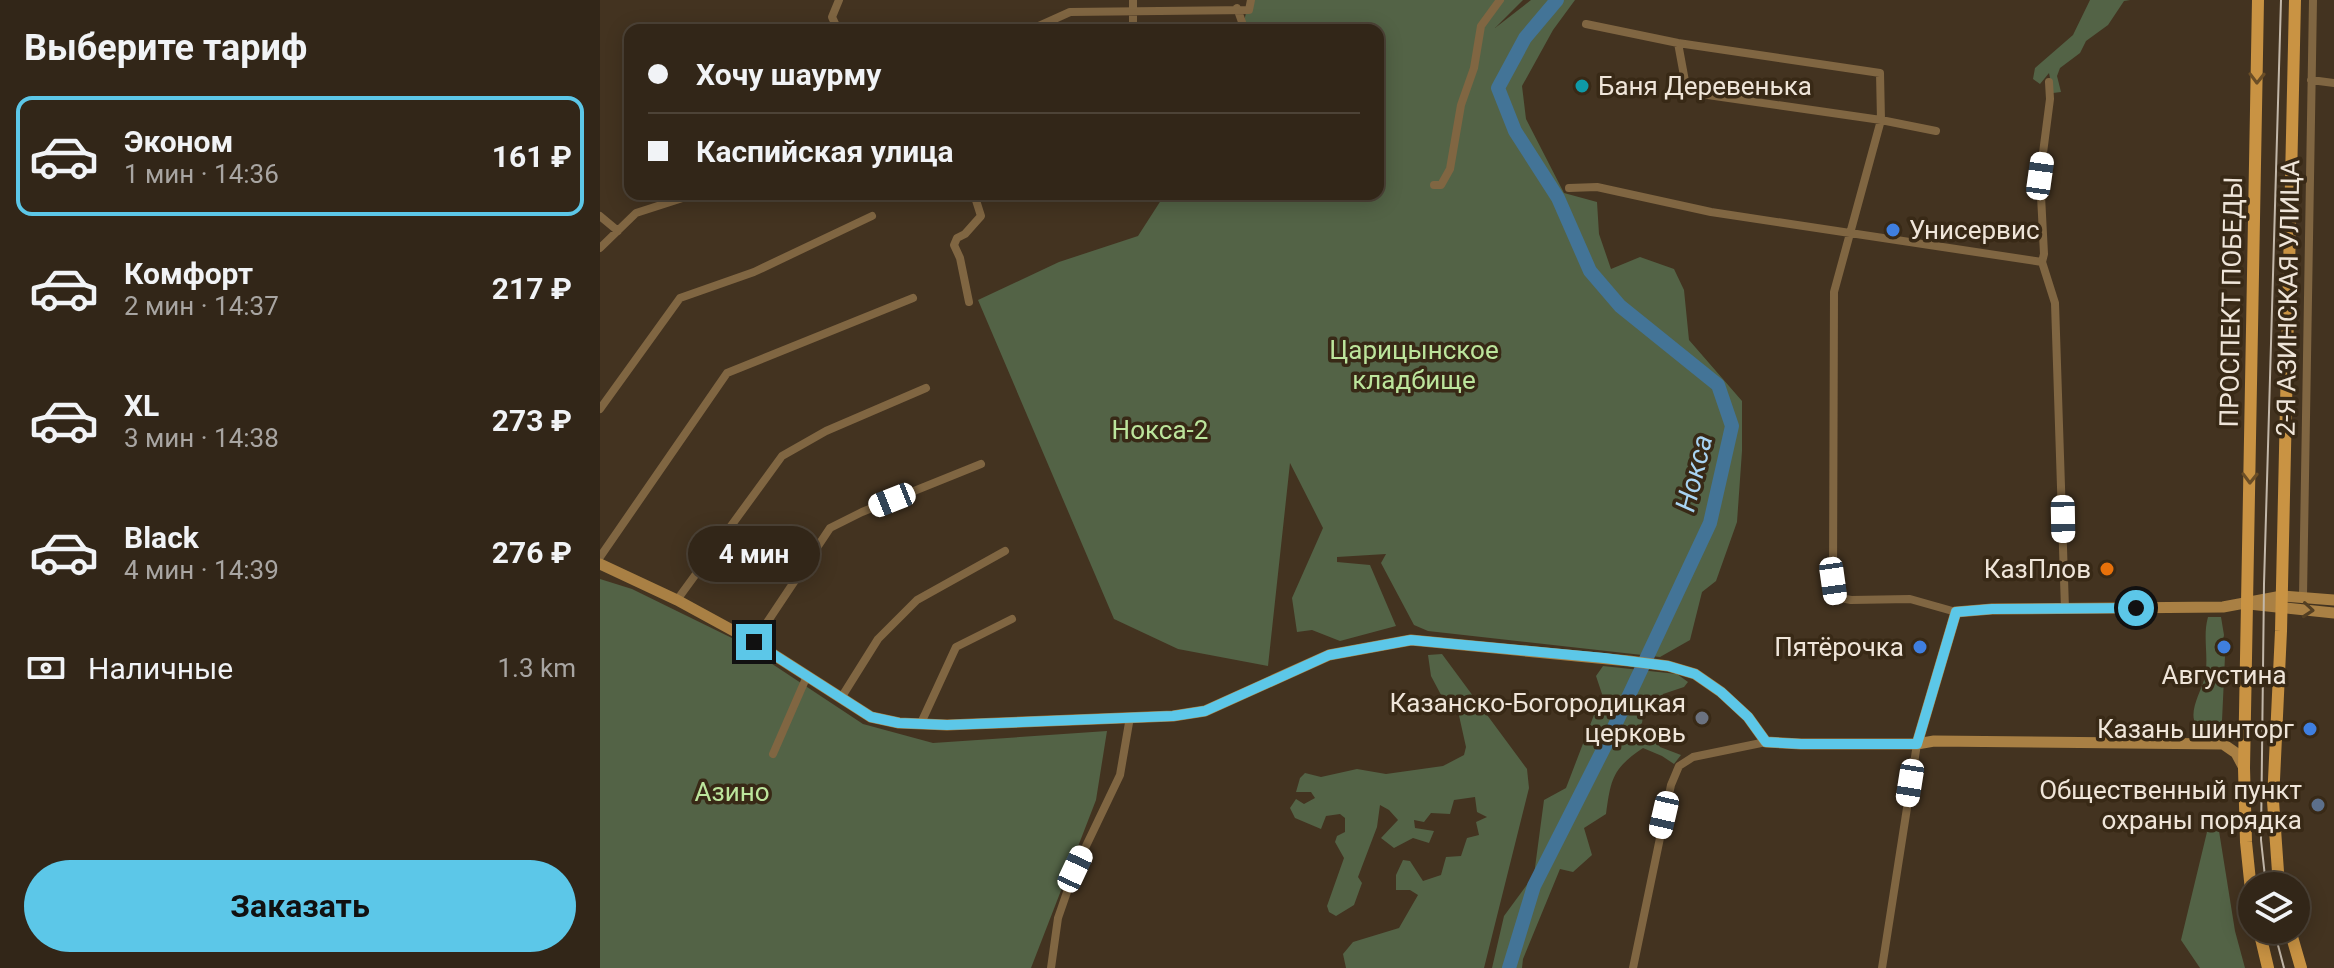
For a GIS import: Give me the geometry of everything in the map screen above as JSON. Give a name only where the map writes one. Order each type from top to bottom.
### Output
[{"type":"main road","name":"ПРОСПЕКТ ПОБЕДЫ","points":[[2249,872],[2244,768],[2258,0]]},
{"type":"main road","points":[[2278,872],[2273,801],[2282,602],[2295,0]]},
{"type":"main road","points":[[2262,944],[2268,968]]},
{"type":"main road","points":[[2294,944],[2301,968]]},
{"type":"street","points":[[835,24],[832,17],[839,0]]},
{"type":"street","points":[[1434,185],[1441,185],[1450,169],[1461,105],[1474,68],[1481,26],[1500,0]]},
{"type":"street","name":"2-Я АЗИНСКАЯ УЛИЦА","points":[[2303,596],[2313,0]]},
{"type":"street","points":[[1133,24],[1134,4]]},
{"type":"street","points":[[1043,24],[1070,12],[1134,4],[1237,8],[1250,5]]},
{"type":"street","points":[[1237,8],[1242,24]]},
{"type":"street","points":[[1586,24],[1678,43],[1880,73],[1881,120],[1834,292],[1832,463],[1835,597],[1851,600],[1910,599],[1956,612],[2223,607],[2282,602],[2303,596],[2334,600]]},
{"type":"street","points":[[1678,43],[1687,92],[1936,131]]},
{"type":"street","points":[[2311,80],[2334,83]]},
{"type":"street","points":[[2049,82],[2050,99],[2040,176],[2042,262],[2055,303],[2065,609]]},
{"type":"street","points":[[1569,188],[1597,187],[1711,212],[2042,262]]},
{"type":"street","points":[[600,248],[636,213],[676,200]]},
{"type":"street","points":[[969,302],[960,258],[954,245],[957,238],[965,234],[981,216],[976,200]]},
{"type":"street","points":[[600,216],[618,231]]},
{"type":"street","points":[[600,409],[680,298],[754,272],[872,216]]},
{"type":"street","points":[[600,557],[727,373],[913,298]]},
{"type":"street","points":[[677,600],[782,456],[826,431],[926,388]]},
{"type":"street","points":[[754,642],[830,528],[981,464]]},
{"type":"street","points":[[841,698],[878,639],[917,600],[1005,551]]},
{"type":"street","points":[[600,564],[677,600],[754,642],[871,717],[899,723],[1022,723],[1173,716],[1205,711],[1329,655],[1411,640],[1668,666],[1695,674],[1721,692],[1748,717],[1766,742]]},
{"type":"street","points":[[2282,602],[2334,613]]},
{"type":"street","points":[[1882,968],[1917,744],[1956,612]]},
{"type":"street","points":[[921,723],[956,647],[1012,619]]},
{"type":"street","points":[[773,754],[807,676]]},
{"type":"street","points":[[1051,968],[1058,918],[1075,869],[1120,775],[1130,717]]},
{"type":"street","points":[[1633,968],[1671,785],[1679,766],[1693,757],[1766,742],[2208,743],[2225,745],[2236,753],[2244,768]]},
{"type":"green space","points":[[1249,0],[1523,0],[1495,28],[1531,0],[1575,0],[1553,30],[1522,86],[1526,119],[1564,193],[1597,202],[1599,234],[1611,269],[1640,257],[1674,269],[1684,290],[1689,340],[1742,401],[1737,522],[1716,581],[1702,592],[1690,640],[1660,657],[1428,631],[1414,625],[1381,563],[1386,554],[1337,557],[1337,562],[1370,565],[1396,626],[1340,641],[1312,630],[1297,632],[1292,598],[1323,528],[1290,463],[1268,666],[1178,649],[1114,619],[978,300],[1059,262],[1138,236],[1161,200],[1384,200],[1384,24],[1243,24]]},
{"type":"green space","points":[[2090,0],[2130,0],[2124,1],[2108,25],[2086,41],[2080,53],[2060,68],[2057,76],[2061,92],[2053,93],[2049,73],[2040,84],[2033,79],[2035,68],[2073,35]]},
{"type":"green space","name":"Азино","points":[[600,579],[632,589],[736,640],[863,724],[933,743],[1107,731],[1096,800],[1031,968],[600,968]]},
{"type":"green space","points":[[2208,617],[2221,617],[2224,635],[2220,655],[2225,656],[2222,721],[2214,730],[2196,724],[2193,714],[2206,672]]},
{"type":"green space","points":[[1442,654],[1527,769],[1529,788],[1484,968],[1346,968],[1343,954],[1353,942],[1399,928],[1418,895],[1410,890],[1396,890],[1396,875],[1403,860],[1410,861],[1423,881],[1441,875],[1446,857],[1461,856],[1467,838],[1479,835],[1476,822],[1487,817],[1477,812],[1475,797],[1454,800],[1450,814],[1431,813],[1424,822],[1414,820],[1415,828],[1434,831],[1429,843],[1413,838],[1394,848],[1381,838],[1398,820],[1380,805],[1377,827],[1358,877],[1362,883],[1354,905],[1336,916],[1329,912],[1327,906],[1344,858],[1335,842],[1337,836],[1345,832],[1345,818],[1340,814],[1326,816],[1321,829],[1295,818],[1290,808],[1296,799],[1304,804],[1315,798],[1311,792],[1296,792],[1305,773],[1321,777],[1357,769],[1386,774],[1443,766],[1464,755],[1466,747],[1458,711],[1448,708],[1431,676],[1428,655]]},
{"type":"green space","points":[[1603,666],[1677,674],[1688,682],[1684,687],[1663,694],[1659,704],[1650,702],[1637,728],[1640,733],[1652,734],[1660,747],[1681,755],[1674,764],[1643,748],[1625,762],[1612,783],[1606,814],[1584,828],[1592,855],[1573,872],[1560,869],[1522,968],[1492,968],[1504,916],[1534,875],[1544,800],[1566,788],[1602,694],[1596,676]]},
{"type":"green space","points":[[2219,831],[2235,931],[2245,968],[2200,968],[2181,940],[2207,832]]},
{"type":"waterway","name":"Нокса","points":[[1509,968],[1534,886],[1608,740],[1710,523],[1732,426],[1718,385],[1620,306],[1590,271],[1558,198],[1515,131],[1498,88],[1525,38],[1557,0]]},
{"type":"tram line","points":[[2264,872],[2261,840],[2264,584],[2281,0]]},
{"type":"tram line","points":[[2278,944],[2284,968]]},
{"type":"place","name":"Баня Деревенька","points":[[1582,86]]},
{"type":"place","name":"Унисервис","points":[[1893,230]]},
{"type":"place","name":"КазПлов","points":[[2107,569]]},
{"type":"place","name":"Пятёрочка","points":[[1920,647]]},
{"type":"place","name":"Августина","points":[[2224,647]]},
{"type":"place","name":"Казанско-Богородицкая церковь","points":[[1702,718]]},
{"type":"place","name":"Казань шинторг","points":[[2310,729]]},
{"type":"place","name":"Общественный пункт охраны порядка","points":[[2318,805]]},
{"type":"route","points":[[754,642],[871,717],[899,723],[947,725],[1104,720],[1205,711],[1329,655],[1411,640],[1668,666],[1695,674],[1721,692],[1748,717],[1766,742],[1917,744],[1956,612],[2136,608]]},
{"type":"park label","name":"Царицынское кладбище","points":[[1414,365]]},
{"type":"park label","name":"Нокса-2","points":[[1160,430]]}]
